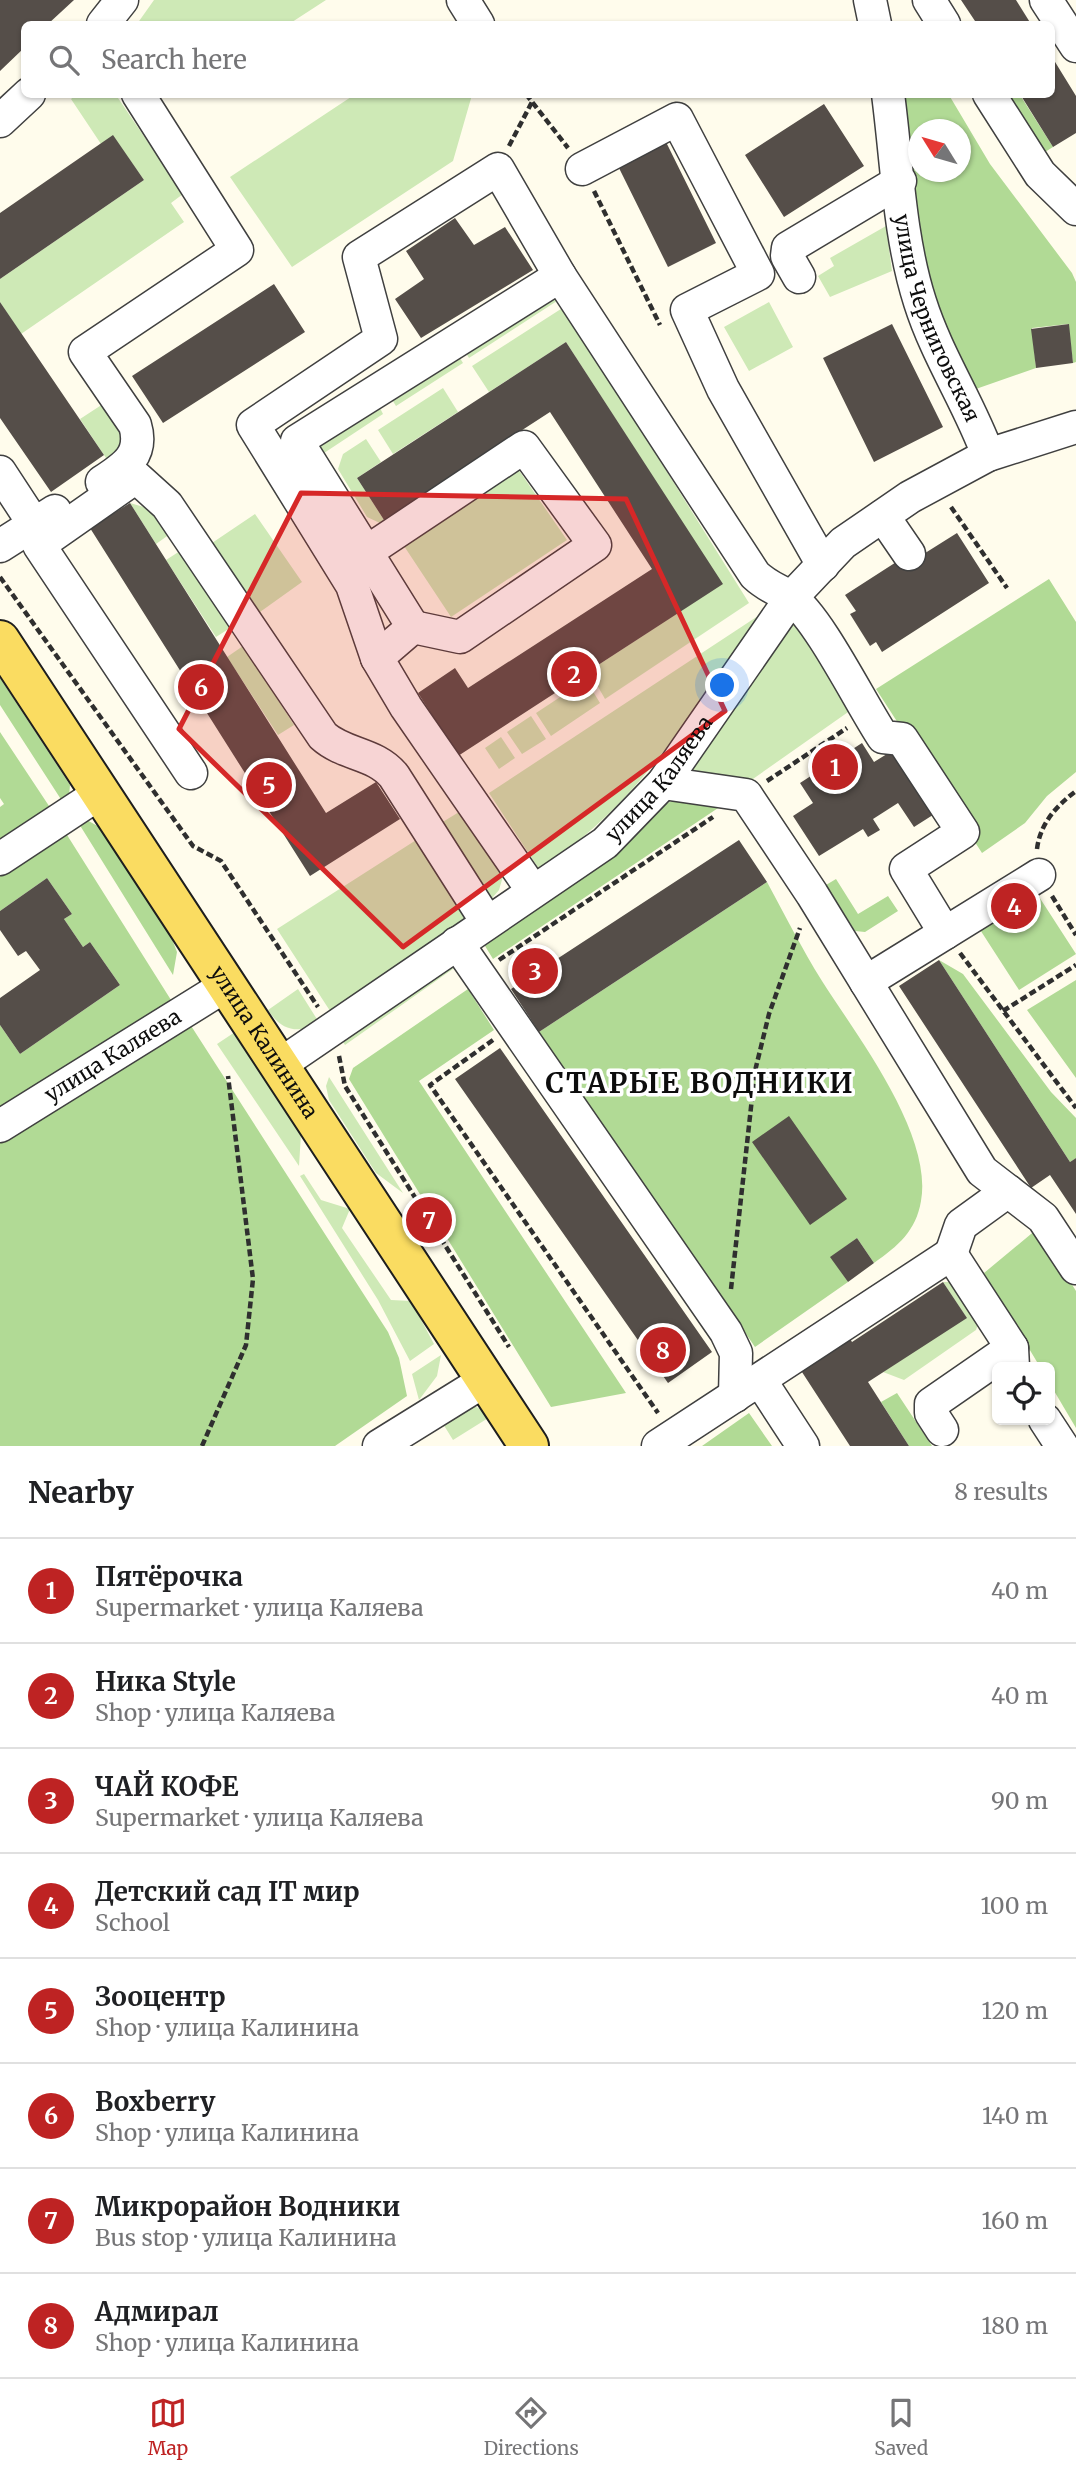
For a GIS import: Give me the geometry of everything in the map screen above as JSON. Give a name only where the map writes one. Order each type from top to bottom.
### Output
[{"type":"main road","name":"улица Калинина","points":[[0,640],[529,1446]]},
{"type":"street","points":[[105,21],[122,0]]},
{"type":"street","points":[[463,0],[476,21]]},
{"type":"street","points":[[870,0],[874,21]]},
{"type":"street","points":[[929,0],[942,21]]},
{"type":"street","points":[[1046,0],[1076,46]]},
{"type":"street","points":[[0,121],[25,98]]},
{"type":"street","points":[[0,546],[125,467],[137,451],[135,425],[85,352],[237,250],[141,98]]},
{"type":"street","name":"улица Черниговская","points":[[889,98],[919,301],[934,341],[988,455]]},
{"type":"street","points":[[992,98],[1040,174],[1076,209]]},
{"type":"street","points":[[582,169],[677,119],[758,274],[687,310],[723,389],[822,565]]},
{"type":"street","points":[[533,891],[406,707],[377,658],[352,585],[253,425],[381,339],[359,257],[498,169],[560,276],[755,575],[770,589],[791,598],[813,624],[883,737],[902,739],[963,832],[906,869],[945,933]]},
{"type":"street","points":[[799,276],[787,256],[788,248],[900,181]]},
{"type":"street","points":[[365,553],[524,447],[595,545],[460,637],[413,627],[365,553],[297,441],[560,276]]},
{"type":"street","name":"улица Каляева","points":[[278,1066],[605,843],[663,783],[791,598],[844,543],[910,496],[988,455],[1076,427]]},
{"type":"street","points":[[0,472],[34,524]]},
{"type":"street","points":[[191,773],[39,545],[136,477],[167,505],[323,736],[340,748],[380,763],[394,776],[487,922]]},
{"type":"street","points":[[883,516],[909,554]]},
{"type":"street","points":[[377,658],[413,627]]},
{"type":"street","points":[[663,783],[746,795],[812,894],[982,1171],[1043,1218],[1076,1268]]},
{"type":"street","points":[[0,859],[100,793]]},
{"type":"street","points":[[866,982],[1039,875]]},
{"type":"street","points":[[457,943],[726,1332],[748,1388],[803,1446]]},
{"type":"street","name":"улица Каляева","points":[[0,1126],[225,986]]},
{"type":"street","points":[[666,1441],[951,1254],[961,1224],[1008,1191]]},
{"type":"street","points":[[942,1430],[931,1413],[931,1404],[1013,1358],[951,1254]]},
{"type":"street","points":[[379,1446],[484,1381]]},
{"type":"street","points":[[1048,1425],[1062,1446]]},
{"type":"path","points":[[498,169],[532,102]]},
{"type":"path","points":[[947,500],[1007,588]]},
{"type":"path","points":[[0,577],[193,846],[221,861],[332,1029],[345,1086],[509,1347]]},
{"type":"path","points":[[477,972],[514,952],[868,715]]},
{"type":"path","points":[[726,1332],[755,1071],[769,1014],[812,894]]},
{"type":"path","points":[[945,933],[1076,1108]]},
{"type":"path","points":[[1003,1011],[1076,965]]},
{"type":"path","points":[[514,1026],[430,1085],[666,1441]]},
{"type":"path","points":[[202,1446],[246,1345],[253,1279],[228,1076]]},
{"type":"highlighted area","points":[[301,493],[626,499],[725,711],[403,947],[179,729]]},
{"type":"green space","points":[[154,0],[326,0],[294,21],[139,21]]},
{"type":"green space","points":[[118,98],[183,194],[171,203],[184,222],[21,334],[0,302],[0,279],[144,180],[113,136],[101,144],[71,99]]},
{"type":"green space","points":[[349,98],[471,98],[453,161],[292,267],[230,177]]},
{"type":"green space","points":[[898,98],[951,98],[963,119],[908,119],[908,160]]},
{"type":"green space","points":[[1002,98],[1022,98],[1053,147],[1037,157]]},
{"type":"green space","points":[[971,132],[990,164],[1076,282],[1076,362],[1073,363],[1068,324],[1032,328],[1036,368],[973,390],[931,296],[912,182],[971,182]]},
{"type":"green space","points":[[886,226],[892,271],[830,297],[818,276],[834,266],[830,258]]},
{"type":"green space","points":[[550,298],[557,301],[469,358],[464,350]]},
{"type":"green space","points":[[769,302],[793,347],[749,371],[724,327]]},
{"type":"green space","points":[[564,307],[749,603],[605,699],[589,671],[722,584],[566,342],[489,392],[472,366]]},
{"type":"green space","points":[[458,355],[463,363],[396,406],[391,398]]},
{"type":"green space","points":[[443,388],[458,412],[393,454],[378,430]]},
{"type":"green space","points":[[103,404],[126,444],[110,464],[80,419]]},
{"type":"green space","points":[[379,406],[383,414],[318,457],[321,444]]},
{"type":"green space","points":[[523,429],[527,436],[382,524],[367,517],[338,469],[343,454],[366,439],[381,462],[357,478],[384,520]]},
{"type":"green space","points":[[516,466],[567,540],[451,617],[402,543]]},
{"type":"green space","points":[[130,503],[154,510],[170,534],[156,544]]},
{"type":"green space","points":[[255,514],[302,582],[260,612],[212,543]]},
{"type":"green space","points":[[180,551],[230,628],[216,637],[166,560]]},
{"type":"green space","points":[[1049,579],[1076,622],[1076,772],[1047,796],[1025,823],[982,853],[876,689]]},
{"type":"green space","points":[[788,612],[851,710],[740,788],[694,782],[682,766]]},
{"type":"green space","points":[[758,616],[686,721],[635,786],[606,817],[539,869],[489,793]]},
{"type":"green space","points":[[243,646],[294,725],[278,735],[227,657]]},
{"type":"green space","points":[[0,678],[70,785],[69,796],[64,804],[0,705]]},
{"type":"green space","points":[[586,680],[600,703],[551,736],[536,713]]},
{"type":"green space","points":[[531,716],[546,739],[522,754],[507,732]]},
{"type":"green space","points":[[0,732],[53,812],[0,847],[0,807],[4,804],[0,798]]},
{"type":"green space","points":[[501,737],[515,758],[499,769],[485,748]]},
{"type":"green space","points":[[683,798],[724,804],[493,959],[482,941],[625,843],[665,805]]},
{"type":"green space","points":[[464,809],[504,873],[499,890],[487,904],[436,826]]},
{"type":"green space","points":[[76,819],[85,819],[103,829],[170,934],[177,952],[173,975]]},
{"type":"green space","points":[[62,827],[171,1000],[0,1112],[0,1025],[20,1054],[120,985],[90,942],[83,947],[64,919],[72,914],[47,878],[0,911],[0,869]]},
{"type":"green space","points":[[424,835],[472,915],[332,1014],[277,929]]},
{"type":"green space","points":[[836,879],[858,914],[888,896],[898,911],[865,932],[855,931],[826,885]]},
{"type":"green space","points":[[767,882],[815,969],[889,1086],[916,1146],[922,1175],[919,1212],[905,1237],[874,1263],[857,1238],[831,1257],[848,1282],[755,1347],[539,1032]]},
{"type":"green space","points":[[1034,889],[1076,954],[1019,990],[977,925]]},
{"type":"green space","points":[[939,960],[963,974],[1051,1092],[1076,1118],[1076,1158],[1070,1162]]},
{"type":"green space","points":[[442,964],[460,964],[345,1045],[339,1035]]},
{"type":"green space","points":[[1076,980],[1076,1078],[1027,1010]]},
{"type":"green space","points":[[298,989],[320,1024],[305,1029],[291,1029],[279,1023],[268,1010]]},
{"type":"green space","points":[[468,989],[494,1030],[419,1081],[626,1393],[551,1407],[349,1079],[353,1068]]},
{"type":"green space","points":[[186,1018],[388,1332],[399,1358],[407,1396],[335,1446],[0,1446],[0,1136]]},
{"type":"green space","points":[[235,1032],[301,1134],[299,1166],[217,1044]]},
{"type":"green space","points":[[329,1077],[403,1193],[376,1173],[329,1100],[326,1086]]},
{"type":"green space","points":[[304,1174],[321,1200],[350,1209],[342,1228],[391,1300],[411,1301],[434,1344],[410,1361],[378,1300],[300,1176]]},
{"type":"green space","points":[[1037,1229],[1076,1291],[1076,1428],[1055,1392],[1055,1362],[1037,1362],[984,1273]]},
{"type":"green space","points":[[943,1282],[951,1282],[979,1321],[976,1330],[904,1380],[883,1372],[966,1317]]},
{"type":"green space","points":[[441,1355],[437,1376],[419,1400],[412,1374]]},
{"type":"green space","points":[[897,1393],[932,1446],[909,1446],[881,1402]]},
{"type":"green space","points":[[474,1406],[493,1415],[453,1440],[440,1419]]},
{"type":"green space","points":[[749,1413],[772,1446],[702,1446]]},
{"type":"building","points":[[0,0],[74,0],[51,21],[21,21],[21,51],[0,71]]},
{"type":"building","points":[[961,0],[1016,0],[1029,21],[975,21]]},
{"type":"building","points":[[1055,62],[1076,96],[1076,133],[1053,147],[1022,98],[1055,98]]},
{"type":"building","points":[[824,104],[864,166],[784,217],[745,155]]},
{"type":"building","points":[[113,135],[144,180],[0,279],[0,213]]},
{"type":"building","points":[[666,142],[716,243],[668,267],[618,166]]},
{"type":"building","points":[[455,218],[474,245],[505,227],[533,270],[421,338],[395,299],[424,279],[406,251]]},
{"type":"building","points":[[274,284],[305,332],[163,423],[132,376]]},
{"type":"building","points":[[0,302],[104,455],[51,492],[0,418]]},
{"type":"building","points":[[892,324],[943,427],[874,462],[823,358]]},
{"type":"building","points":[[1069,324],[1073,363],[1036,368],[1031,329]]},
{"type":"building","points":[[566,342],[723,584],[458,756],[418,693],[455,668],[468,688],[652,569],[550,412],[384,520],[357,478]]},
{"type":"building","points":[[130,503],[326,813],[376,782],[400,819],[310,876],[90,528]]},
{"type":"building","points":[[957,533],[989,583],[882,652],[876,642],[870,646],[850,614],[856,611],[845,595],[918,548],[922,555]]},
{"type":"building","points":[[862,743],[874,762],[895,749],[936,813],[914,827],[898,803],[873,819],[880,830],[868,837],[863,829],[819,856],[793,816],[813,803],[800,783]]},
{"type":"building","points":[[739,840],[767,882],[539,1032],[511,989]]},
{"type":"building","points":[[47,878],[72,914],[64,919],[83,947],[90,942],[120,985],[20,1054],[0,1025],[0,998],[40,970],[26,951],[18,956],[0,930],[0,911]]},
{"type":"building","points":[[939,960],[1070,1162],[1076,1158],[1076,1214],[1050,1175],[1031,1188],[899,986]]},
{"type":"building","points":[[500,1048],[712,1352],[668,1383],[455,1079]]},
{"type":"building","points":[[789,1116],[847,1199],[810,1225],[752,1142]]},
{"type":"building","points":[[857,1238],[874,1263],[848,1282],[830,1257]]},
{"type":"building","points":[[943,1282],[967,1318],[868,1382],[909,1446],[850,1446],[800,1369],[849,1337],[852,1342]]},
{"type":"place","name":"Ника Style","points":[[574,674]]},
{"type":"place","name":"Boxberry","points":[[201,687]]},
{"type":"place","name":"Пятёрочка","points":[[835,767]]},
{"type":"place","name":"Зооцентр","points":[[269,785]]},
{"type":"place","name":"Детский сад IT мир","points":[[1014,906]]},
{"type":"place","name":"ЧАЙ КОФЕ","points":[[535,971]]},
{"type":"place","name":"Микрорайон Водники","points":[[429,1220]]},
{"type":"place","name":"Адмирал","points":[[663,1350]]},
{"type":"district","name":"СТАРЫЕ ВОДНИКИ","points":[[700,1083]]}]
